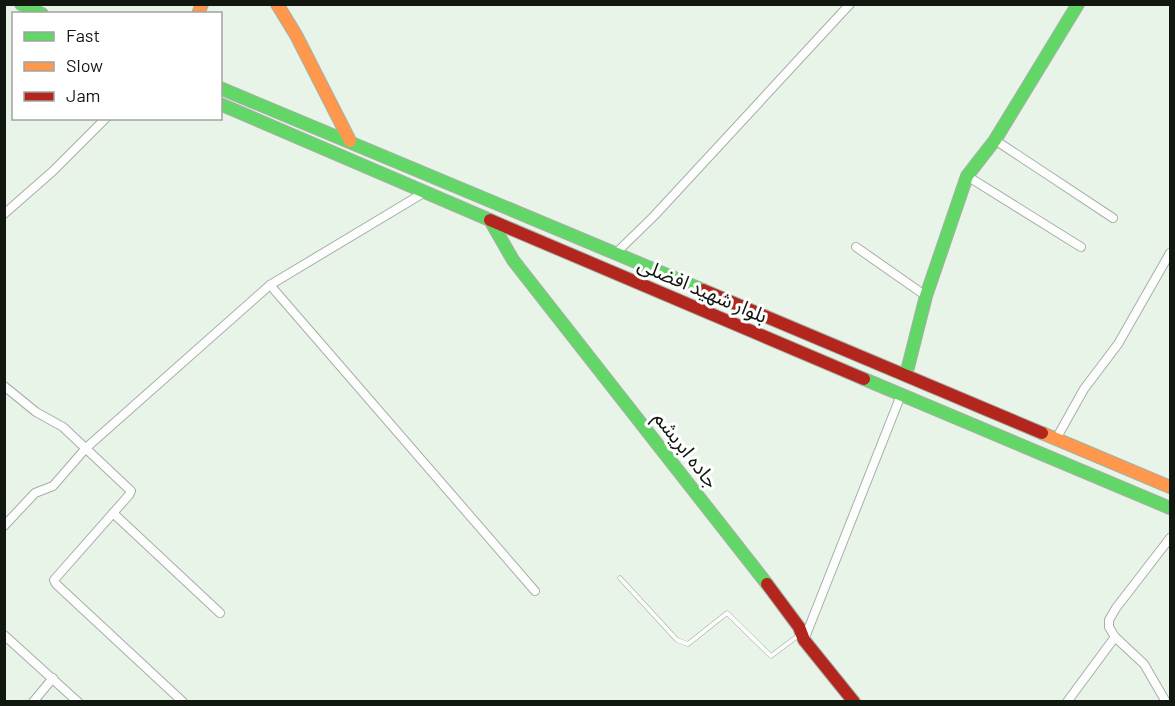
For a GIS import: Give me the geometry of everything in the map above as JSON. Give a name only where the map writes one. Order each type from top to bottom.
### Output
[{"type":"main road","points":[[21,4],[38,12]]},
{"type":"main road","points":[[277,4],[296,35],[350,141]]},
{"type":"main road","points":[[906,375],[926,297],[967,176],[995,140],[1078,4]]},
{"type":"main road","name":"بلوار شهید افضلی","points":[[222,89],[1169,485]]},
{"type":"main road","name":"بلوار شهید افضلی","points":[[222,105],[1170,508]]},
{"type":"main road","name":"جاده ابریشم","points":[[490,220],[513,260],[743,552],[854,702]]},
{"type":"main road","points":[[819,359],[831,344]]},
{"type":"street","points":[[616,253],[654,216],[850,4]]},
{"type":"street","points":[[4,214],[53,171],[104,120]]},
{"type":"street","points":[[995,140],[1113,218]]},
{"type":"street","points":[[967,176],[1081,247]]},
{"type":"street","points":[[4,526],[35,493],[53,486],[86,448],[270,285],[425,191]]},
{"type":"street","points":[[856,247],[926,297]]},
{"type":"street","points":[[1056,439],[1084,389],[1118,344],[1170,253]]},
{"type":"street","points":[[270,285],[535,591]]},
{"type":"street","points":[[4,386],[36,412],[63,427],[131,491],[54,580],[183,702]]},
{"type":"street","points":[[803,636],[901,394]]},
{"type":"street","points":[[113,513],[220,613]]},
{"type":"street","points":[[1166,702],[1143,664],[1114,637],[1109,627],[1109,620],[1170,538]]},
{"type":"street","points":[[4,635],[78,702]]},
{"type":"street","points":[[1067,702],[1114,637]]},
{"type":"street","points":[[33,702],[53,678]]},
{"type":"lane","points":[[620,578],[678,640],[688,644],[727,613],[771,656],[803,636]]},
{"type":"traffic: fast","points":[[21,4],[38,12]]},
{"type":"traffic: fast","points":[[906,375],[926,296],[967,176],[995,140],[1078,4]]},
{"type":"traffic: fast","points":[[222,89],[703,290]]},
{"type":"traffic: fast","points":[[222,105],[490,220]]},
{"type":"traffic: fast","points":[[490,220],[513,260],[767,584]]},
{"type":"traffic: fast","points":[[864,379],[1170,508]]},
{"type":"traffic: slow","points":[[199,12],[202,4]]},
{"type":"traffic: slow","points":[[277,4],[296,35],[350,141]]},
{"type":"traffic: slow","points":[[1042,433],[1170,487]]},
{"type":"traffic: jam","points":[[490,220],[864,379]]},
{"type":"traffic: jam","points":[[703,290],[1042,433]]},
{"type":"traffic: jam","points":[[767,584],[799,627],[804,640],[854,702]]}]
